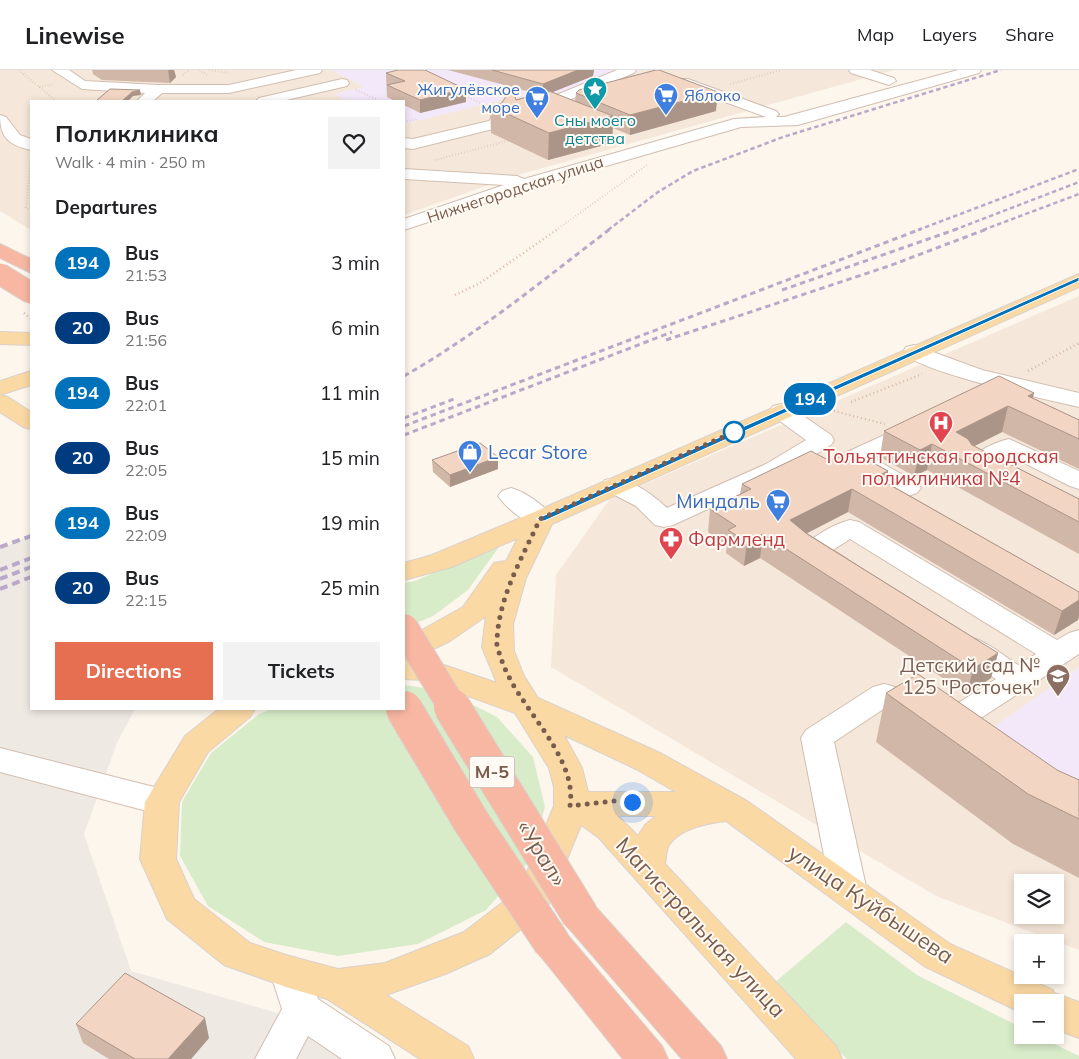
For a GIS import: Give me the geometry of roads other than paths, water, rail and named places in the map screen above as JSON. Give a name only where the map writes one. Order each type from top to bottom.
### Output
[{"type":"highway","points":[[0,250],[30,266]]},
{"type":"highway","points":[[0,274],[30,292]]},
{"type":"highway","name":"«Урал»","points":[[405,630],[580,915],[707,1059]]},
{"type":"highway","name":"«Урал»","points":[[405,710],[472,823],[552,943],[648,1059]]},
{"type":"main road","points":[[405,572],[442,561],[540,519],[1079,280]]},
{"type":"main road","points":[[0,330],[27,339]]},
{"type":"main road","points":[[0,338],[27,339]]},
{"type":"main road","points":[[0,388],[30,378]]},
{"type":"main road","points":[[0,402],[30,421]]},
{"type":"main road","points":[[405,652],[440,634],[472,613],[540,519]]},
{"type":"main road","points":[[338,985],[385,979],[431,963],[477,943],[534,898],[572,797],[562,760],[505,672],[496,642],[501,603],[540,519]]},
{"type":"main road","name":"улица Куйбышева","points":[[405,669],[427,670],[524,704],[648,761],[735,810],[937,954],[1022,994]]},
{"type":"main road","points":[[207,710],[196,744],[162,802],[158,859],[180,909],[237,954],[289,972],[338,985],[454,1059]]},
{"type":"main road","points":[[196,744],[238,710]]},
{"type":"main road","points":[[570,806],[614,801],[667,803],[735,810]]},
{"type":"main road","name":"Магистральная улица","points":[[570,806],[594,816],[611,829],[822,1059]]},
{"type":"main road","points":[[646,868],[652,841],[671,823],[694,814],[735,810]]},
{"type":"main road","points":[[1064,1014],[1079,1021]]},
{"type":"street","points":[[59,70],[82,85],[158,89],[229,89],[315,70]]},
{"type":"street","points":[[405,143],[414,144],[495,124],[502,112],[542,106],[629,70]]},
{"type":"street","points":[[856,70],[889,81]]},
{"type":"street","points":[[740,122],[926,70]]},
{"type":"street","name":"Нижнегородская улица","points":[[405,225],[478,199],[575,169],[649,154],[740,122],[784,122],[798,120],[974,70]]},
{"type":"street","points":[[670,78],[771,114]]},
{"type":"street","points":[[268,100],[342,83]]},
{"type":"street","points":[[145,100],[158,89]]},
{"type":"street","points":[[542,106],[561,114],[573,104],[609,94]]},
{"type":"street","points":[[0,120],[14,138],[30,145]]},
{"type":"street","points":[[624,140],[649,154]]},
{"type":"street","points":[[458,176],[540,174],[575,169]]},
{"type":"street","name":"Нижнегородская улица","points":[[405,174],[458,176]]},
{"type":"street","points":[[458,176],[531,182]]},
{"type":"street","points":[[458,176],[481,184],[484,192],[478,199]]},
{"type":"street","points":[[914,352],[944,365],[1006,383],[1079,400]]},
{"type":"street","points":[[980,396],[1006,383]]},
{"type":"street","points":[[781,411],[822,440],[908,488]]},
{"type":"street","points":[[854,458],[937,417]]},
{"type":"street","points":[[614,485],[645,501],[664,519],[775,469],[822,440]]},
{"type":"street","points":[[1010,483],[976,465],[1009,446],[1079,481]]},
{"type":"street","points":[[511,496],[540,519]]},
{"type":"street","points":[[855,576],[814,550],[850,528],[1068,647],[944,727]]},
{"type":"street","points":[[945,633],[1018,679]]},
{"type":"street","points":[[849,891],[817,738],[884,694],[944,727],[976,749]]},
{"type":"street","points":[[5,766],[162,802]]},
{"type":"street","points":[[289,972],[302,1010],[375,1059]]},
{"type":"street","points":[[275,1059],[302,1010]]},
{"type":"railway","points":[[608,230],[658,192],[693,171],[783,137],[1001,70]]},
{"type":"railway","points":[[918,230],[1079,169]]},
{"type":"railway","points":[[954,230],[1079,182]]},
{"type":"railway","points":[[983,230],[1079,194]]},
{"type":"railway","points":[[405,375],[484,324],[610,229]]},
{"type":"railway","points":[[405,426],[921,229]]},
{"type":"railway","points":[[782,290],[957,229]]},
{"type":"railway","points":[[666,340],[889,266],[987,229]]},
{"type":"railway","points":[[405,435],[672,332]]},
{"type":"railway","points":[[405,418],[454,399]]},
{"type":"railway","points":[[0,547],[30,536]]},
{"type":"railway","points":[[0,570],[30,558]]},
{"type":"railway","points":[[0,579],[30,567]]},
{"type":"railway","points":[[0,589],[30,577]]},
{"type":"place","name":"Сны моего детства","points":[[595,110]]},
{"type":"place","name":"Яблоко","points":[[666,116]]},
{"type":"place","name":"Жигулёвское море","points":[[537,119]]},
{"type":"place","name":"Тольяттинская городская поликлиника №4","points":[[941,444]]},
{"type":"place","name":"Lecar Store","points":[[470,473]]},
{"type":"place","name":"Миндаль","points":[[778,522]]},
{"type":"place","name":"Фармленд","points":[[671,560]]},
{"type":"place","name":"Детский сад № 125 \"Росточек\"","points":[[1058,697]]}]
